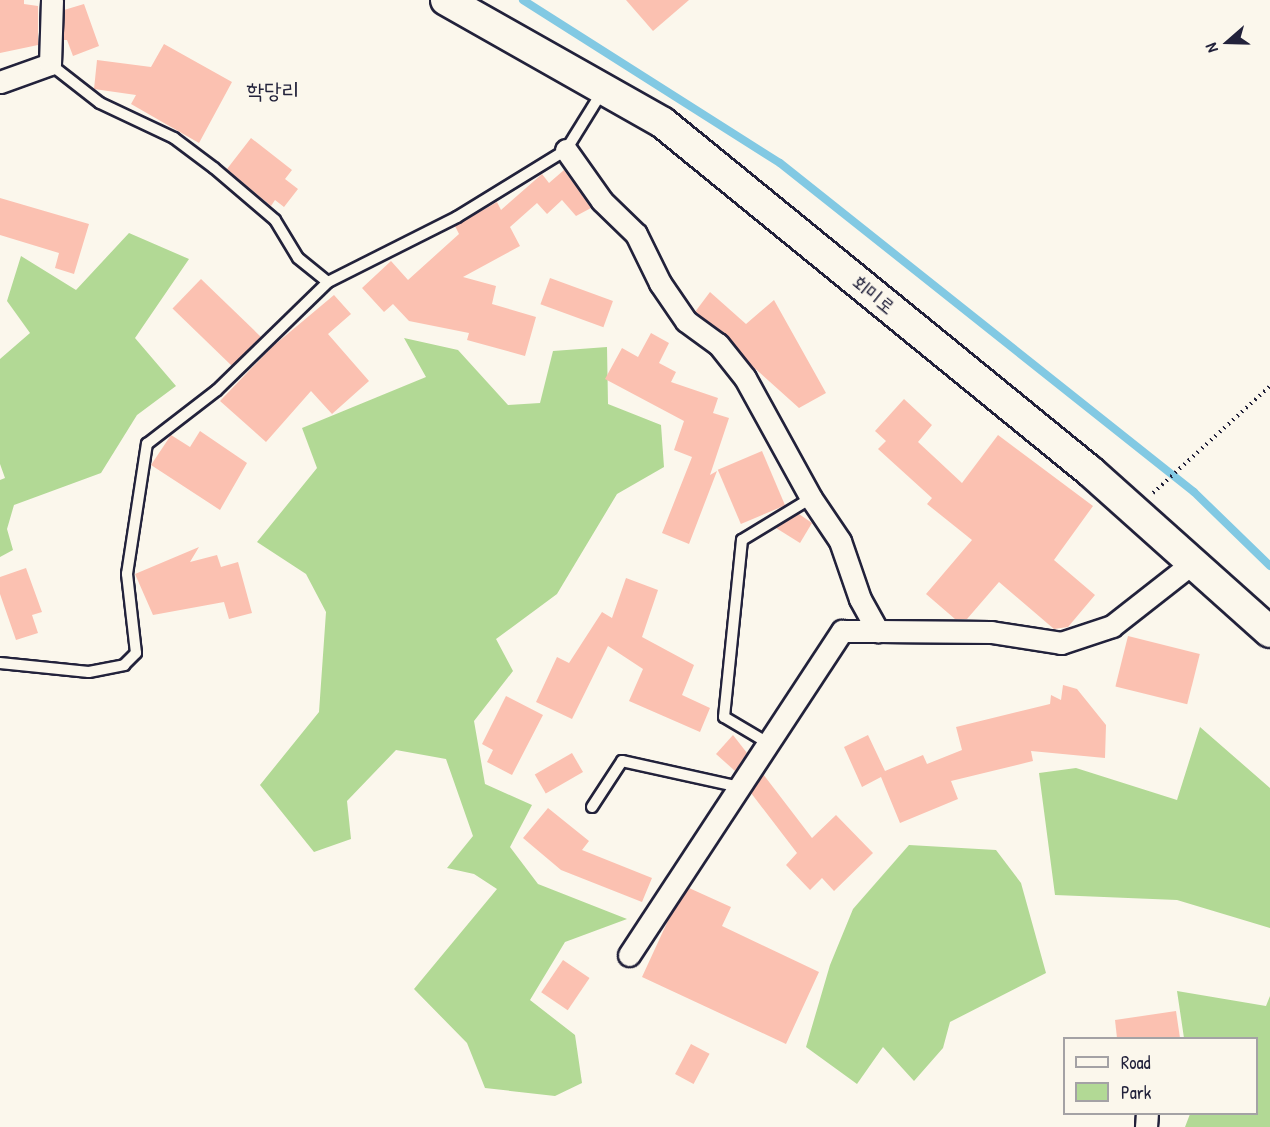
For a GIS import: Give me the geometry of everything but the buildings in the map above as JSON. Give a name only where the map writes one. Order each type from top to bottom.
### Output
[{"type":"street","points":[[0,82],[50,64],[52,0]]},
{"type":"street","name":"회미로","points":[[446,0],[663,123],[1195,561],[1270,632]]},
{"type":"street","points":[[566,150],[602,201],[636,234],[660,283],[686,321],[718,344],[745,378],[811,498],[840,541],[860,599],[878,631]]},
{"type":"street","points":[[629,955],[842,631],[991,632],[1060,643],[1112,626],[1195,561]]},
{"type":"lane","points":[[50,64],[100,103],[174,138],[214,168],[275,220],[298,258],[328,282]]},
{"type":"lane","points":[[0,663],[89,672],[124,665],[136,653],[127,574],[147,444],[246,364],[328,282],[457,217],[566,150],[604,90]]},
{"type":"lane","points":[[768,743],[724,717],[742,540],[811,498]]},
{"type":"lane","points":[[592,807],[622,761],[739,787]]},
{"type":"path","points":[[1165,482],[1270,386]]},
{"type":"green space","points":[[129,233],[189,259],[135,338],[176,386],[137,415],[101,473],[14,505],[7,529],[13,550],[0,557],[0,480],[5,478],[0,464],[0,359],[30,333],[7,301],[21,256],[76,290]]},
{"type":"green space","points":[[404,338],[458,350],[508,405],[540,403],[553,351],[607,347],[608,404],[661,425],[664,467],[617,494],[557,594],[496,639],[513,671],[474,721],[485,784],[532,805],[510,847],[538,884],[627,919],[565,942],[530,1000],[575,1035],[582,1083],[555,1096],[485,1088],[467,1043],[414,989],[497,889],[474,874],[447,868],[473,836],[446,759],[396,750],[347,801],[351,839],[314,852],[260,785],[319,712],[326,612],[306,574],[257,542],[317,468],[302,428],[426,377]]},
{"type":"green space","points":[[1200,727],[1270,788],[1270,928],[1177,900],[1055,895],[1039,773],[1076,768],[1177,800]]},
{"type":"green space","points":[[909,845],[996,850],[1021,883],[1046,973],[950,1022],[943,1048],[914,1081],[883,1047],[857,1084],[806,1047],[830,965],[853,909]]},
{"type":"green space","points":[[1177,991],[1266,1006],[1270,996],[1270,1127],[1185,1127],[1190,1115],[1258,1115],[1258,1037],[1184,1037]]},
{"type":"waterway","points":[[523,0],[780,163],[1194,492],[1270,566]]},
{"type":"district","name":"학당리","points":[[273,91]]}]
